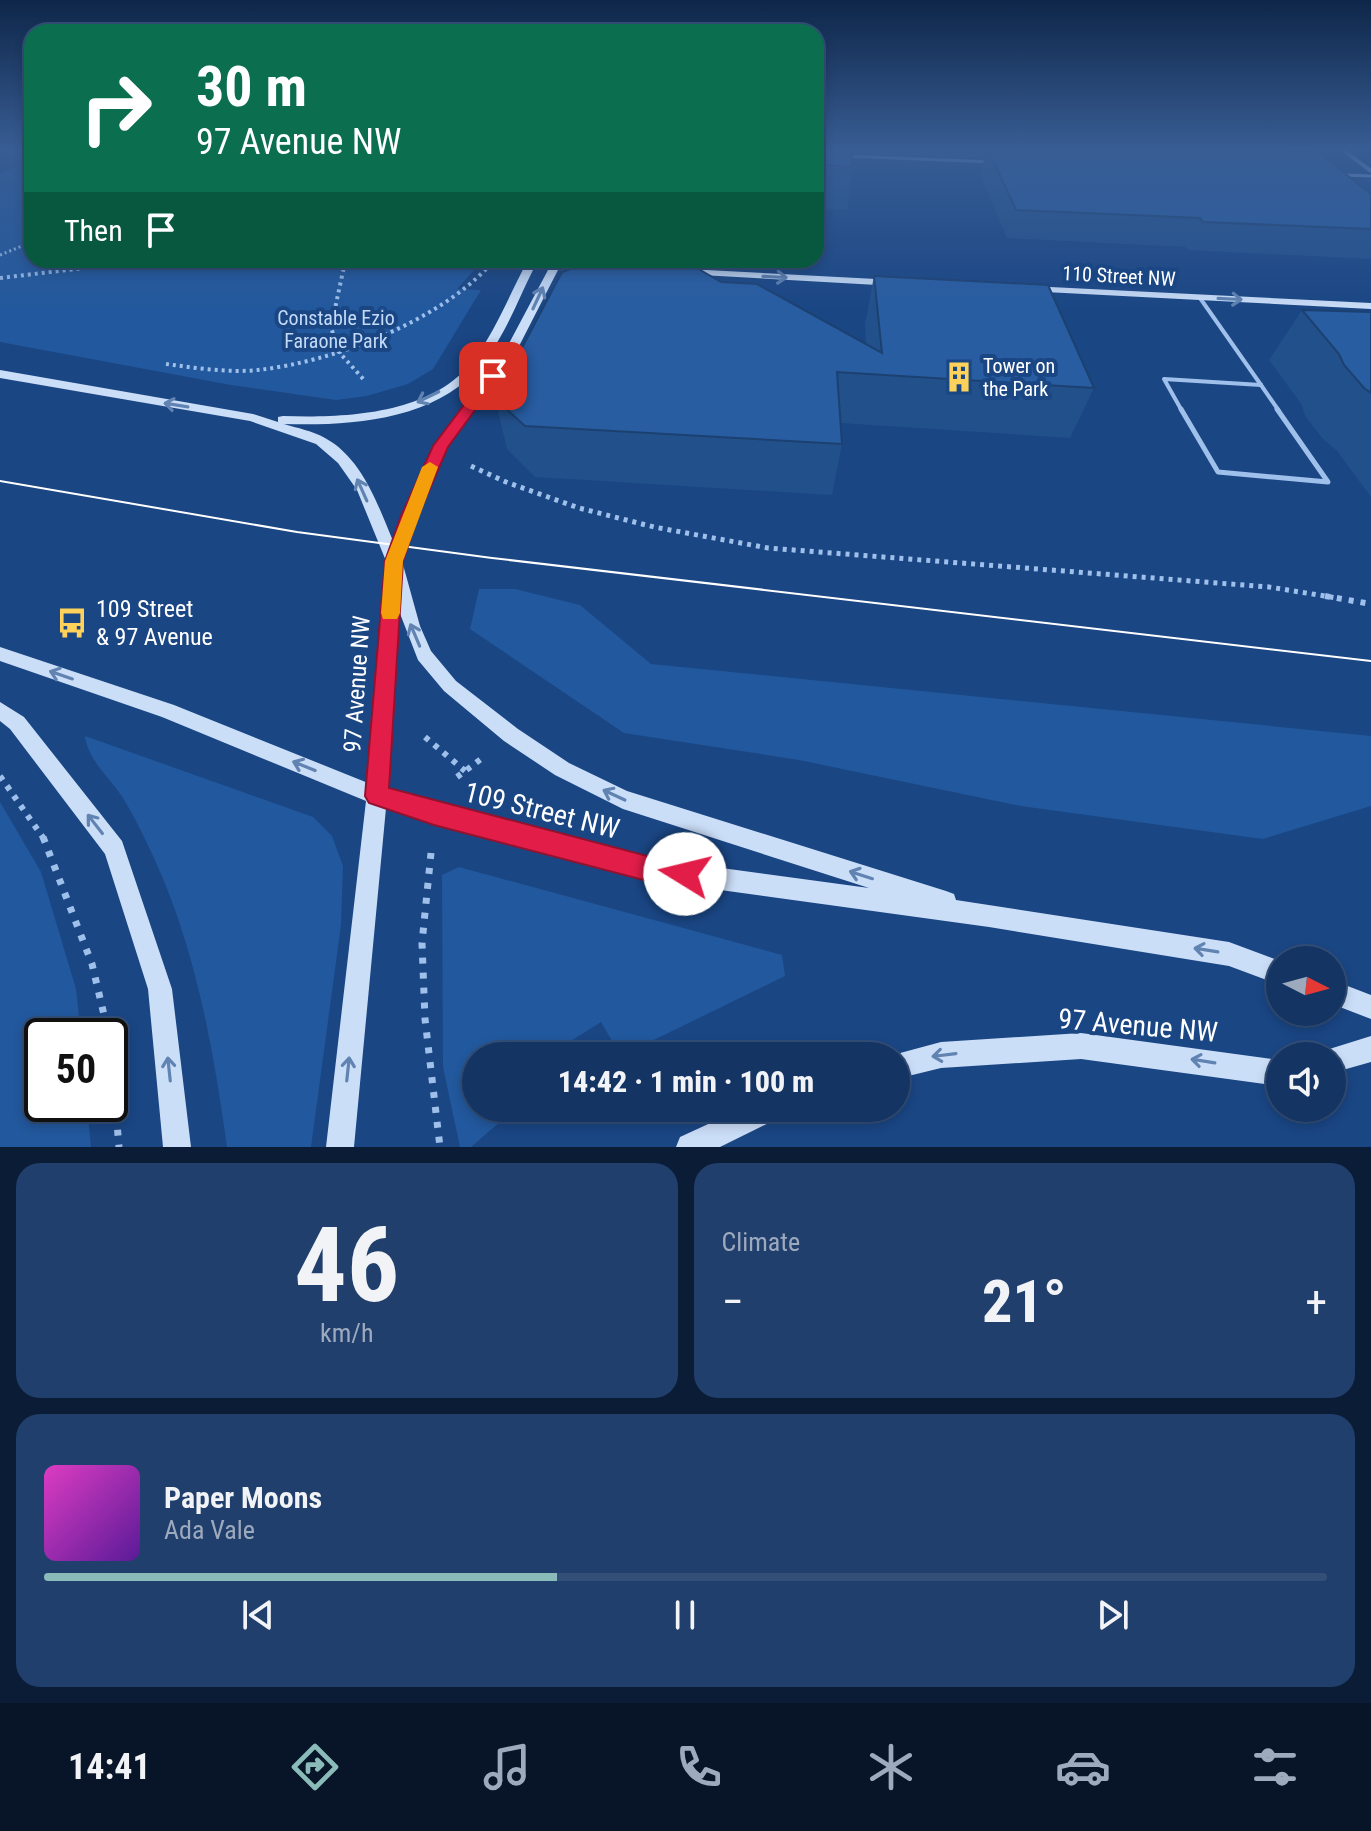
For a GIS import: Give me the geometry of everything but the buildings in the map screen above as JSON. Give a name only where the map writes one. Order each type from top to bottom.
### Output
[{"type":"main road","points":[[0,374],[253,418],[309,422],[355,418],[406,407],[450,386],[471,371],[487,349],[528,268]]},
{"type":"main road","name":"97 Avenue NW","points":[[340,1147],[377,796],[394,561],[409,516],[440,446],[510,352],[554,268]]},
{"type":"main road","points":[[681,272],[913,284]]},
{"type":"main road","name":"110 Street NW","points":[[1021,289],[1371,306]]},
{"type":"main road","points":[[253,418],[321,441],[343,460],[364,489],[394,561],[411,626],[424,655],[450,686],[511,735],[562,769],[623,799],[989,916]]},
{"type":"main road","name":"109 Street NW","points":[[0,654],[167,711],[377,796],[434,814],[655,870],[989,916],[1229,954],[1266,968]]},
{"type":"main road","points":[[0,710],[17,723],[114,848],[160,989],[177,1147]]},
{"type":"main road","points":[[1346,997],[1371,1007]]},
{"type":"main road","name":"97 Avenue NW","points":[[910,1063],[941,1055],[1081,1046],[1266,1071]]},
{"type":"main road","points":[[1346,1056],[1371,1049]]},
{"type":"main road","points":[[690,1147],[743,1122]]},
{"type":"lane","points":[[1200,298],[1261,385],[1328,482],[1218,472],[1164,379],[1261,385]]},
{"type":"path","points":[[0,255],[24,245]]},
{"type":"path","points":[[0,278],[86,268]]},
{"type":"path","points":[[343,268],[331,327],[338,351],[372,389]]},
{"type":"path","points":[[156,363],[227,372],[296,363],[338,351],[438,308],[475,284],[486,268]]},
{"type":"path","points":[[466,462],[537,493],[610,516],[685,534],[768,548],[1269,587],[1371,604]]},
{"type":"path","points":[[425,737],[465,771]]},
{"type":"path","points":[[447,785],[485,756]]},
{"type":"path","points":[[0,776],[43,837],[92,964],[105,1018]]},
{"type":"path","points":[[431,849],[422,943],[426,1033],[440,1147]]},
{"type":"path","points":[[117,1122],[119,1147]]},
{"type":"green space","name":"Constable Ezio Faraone Park","points":[[0,203],[24,203],[24,268],[476,268],[457,289],[481,290],[433,369],[408,384],[367,396],[336,400],[231,385],[0,342]]},
{"type":"green space","points":[[479,589],[515,589],[580,605],[651,664],[1371,736],[1371,806],[1263,839],[1021,806],[799,760],[624,733],[470,629]]},
{"type":"green space","points":[[85,736],[313,817],[332,836],[343,866],[341,925],[311,1147],[227,1147],[201,1000],[169,893],[140,830],[121,795],[91,754]]},
{"type":"green space","points":[[0,802],[41,872],[76,989],[79,1018],[24,1018],[24,1122],[89,1122],[91,1147],[0,1147]]},
{"type":"green space","points":[[459,867],[782,955],[785,976],[650,1042],[613,1042],[601,1022],[569,1042],[462,1042],[462,1122],[500,1122],[471,1147],[460,1147],[443,1067],[442,875]]},
{"type":"tram line","points":[[0,481],[297,532],[492,558],[1371,661]]},
{"type":"slow traffic","points":[[390,613],[394,561],[430,467]]},
{"type":"place","name":"Tower on the Park","points":[[959,377]]},
{"type":"place","name":"109 Street & 97 Avenue","points":[[72,623]]},
{"type":"route","points":[[493,376],[464,410],[440,446],[409,516],[394,561],[377,796],[434,814],[655,870],[685,874]]}]
